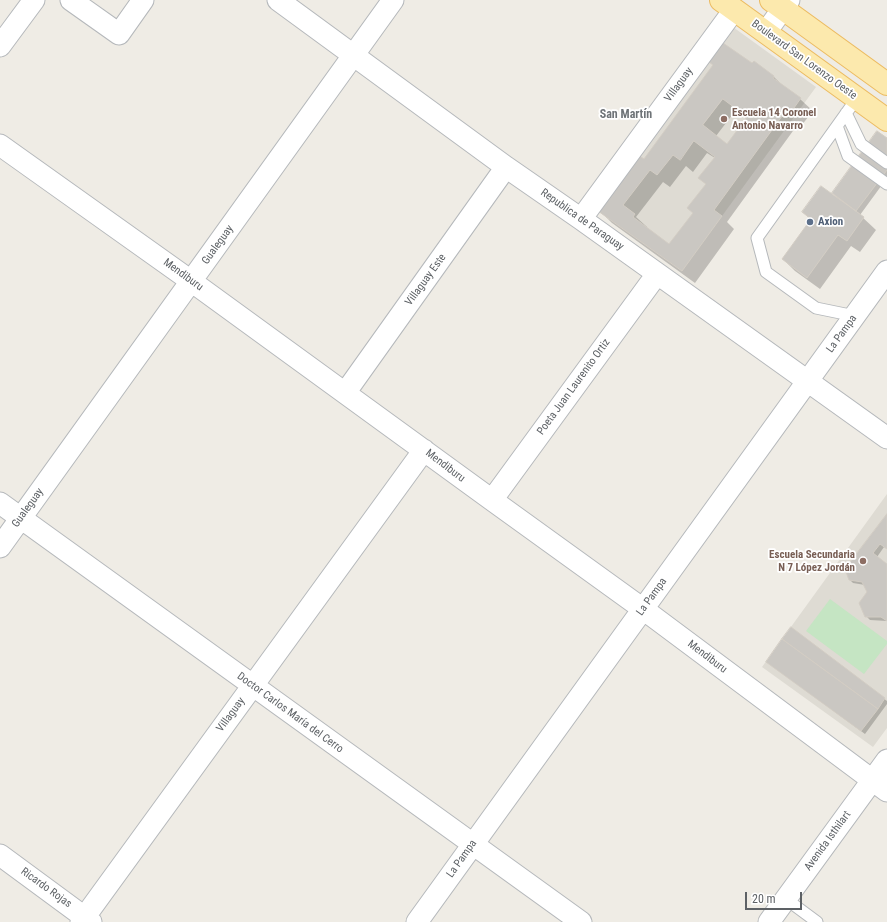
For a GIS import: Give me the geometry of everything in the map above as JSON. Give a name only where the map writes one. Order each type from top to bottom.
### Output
[{"type":"main road","points":[[781,3],[887,84]]},
{"type":"main road","name":"Boulevard San Lorenzo Oeste","points":[[728,5],[766,32],[852,106],[887,120]]},
{"type":"street","points":[[0,46],[34,0]]},
{"type":"street","points":[[71,0],[119,34],[143,0]]},
{"type":"street","name":"Republica de Paraguay","points":[[278,0],[506,167],[887,438]]},
{"type":"street","name":"Gualeguay","points":[[0,547],[393,0]]},
{"type":"street","points":[[766,32],[781,3]]},
{"type":"street","name":"Villaguay","points":[[581,219],[728,5]]},
{"type":"street","name":"Mendiburu","points":[[0,145],[191,281],[643,609],[880,786]]},
{"type":"street","name":"Villaguay Este","points":[[345,393],[506,167]]},
{"type":"street","name":"La Pampa","points":[[417,922],[887,271]]},
{"type":"street","name":"Poeta Juan Laurenito Ortiz","points":[[492,500],[657,274]]},
{"type":"street","name":"Villaguay","points":[[86,920],[424,450]]},
{"type":"street","name":"Doctor Carlos María del Cerro","points":[[0,503],[581,922]]},
{"type":"street","name":"Avenida Isthilart","points":[[770,922],[786,899],[880,786],[887,760]]},
{"type":"street","name":"Ricardo Rojas","points":[[0,855],[86,920]]},
{"type":"lane","points":[[852,106],[756,238],[766,272],[816,308],[855,316]]},
{"type":"lane","points":[[852,106],[861,144],[887,163]]},
{"type":"lane","points":[[837,126],[848,156],[887,184]]},
{"type":"lane","points":[[786,899],[817,922]]},
{"type":"shaded area","name":"Escuela 14 Coronel Antonio Navarro","points":[[726,22],[816,87],[682,271],[598,211]]},
{"type":"shaded area","name":"Escuela Secundaria N 7 López Jordán","points":[[887,494],[887,728],[873,747],[762,667]]},
{"type":"green space","points":[[830,599],[887,641],[887,644],[864,674],[806,631]]},
{"type":"building","points":[[723,43],[752,63],[754,61],[774,76],[773,78],[801,98],[789,115],[785,112],[714,210],[722,216],[682,271],[598,211],[632,151],[644,159],[713,65],[709,62]],"holes":[[[723,99],[747,117],[727,144],[703,125]],[[694,141],[715,157],[698,178],[706,184],[687,208],[693,213],[669,244],[633,217],[635,214],[623,205],[650,170],[657,175],[673,155],[680,160]]]},
{"type":"building","points":[[877,131],[887,138],[887,170],[856,211],[832,193]]},
{"type":"building","points":[[821,186],[864,217],[847,241],[838,235],[807,278],[782,259],[811,219],[802,212]]},
{"type":"building","points":[[887,514],[887,549],[880,544],[873,553],[887,564],[887,621],[881,617],[865,617],[859,603],[867,592],[862,582],[849,580],[845,569]]},
{"type":"building","points":[[791,627],[885,698],[878,709],[782,639]]},
{"type":"building","points":[[782,639],[878,709],[861,731],[766,662]]},
{"type":"place","name":"Escuela 14 Coronel Antonio Navarro","points":[[724,119]]},
{"type":"place","name":"Axion","points":[[810,222]]},
{"type":"place","name":"Escuela Secundaria N 7 López Jordán","points":[[863,561]]},
{"type":"district","name":"San Martín","points":[[626,115]]}]
